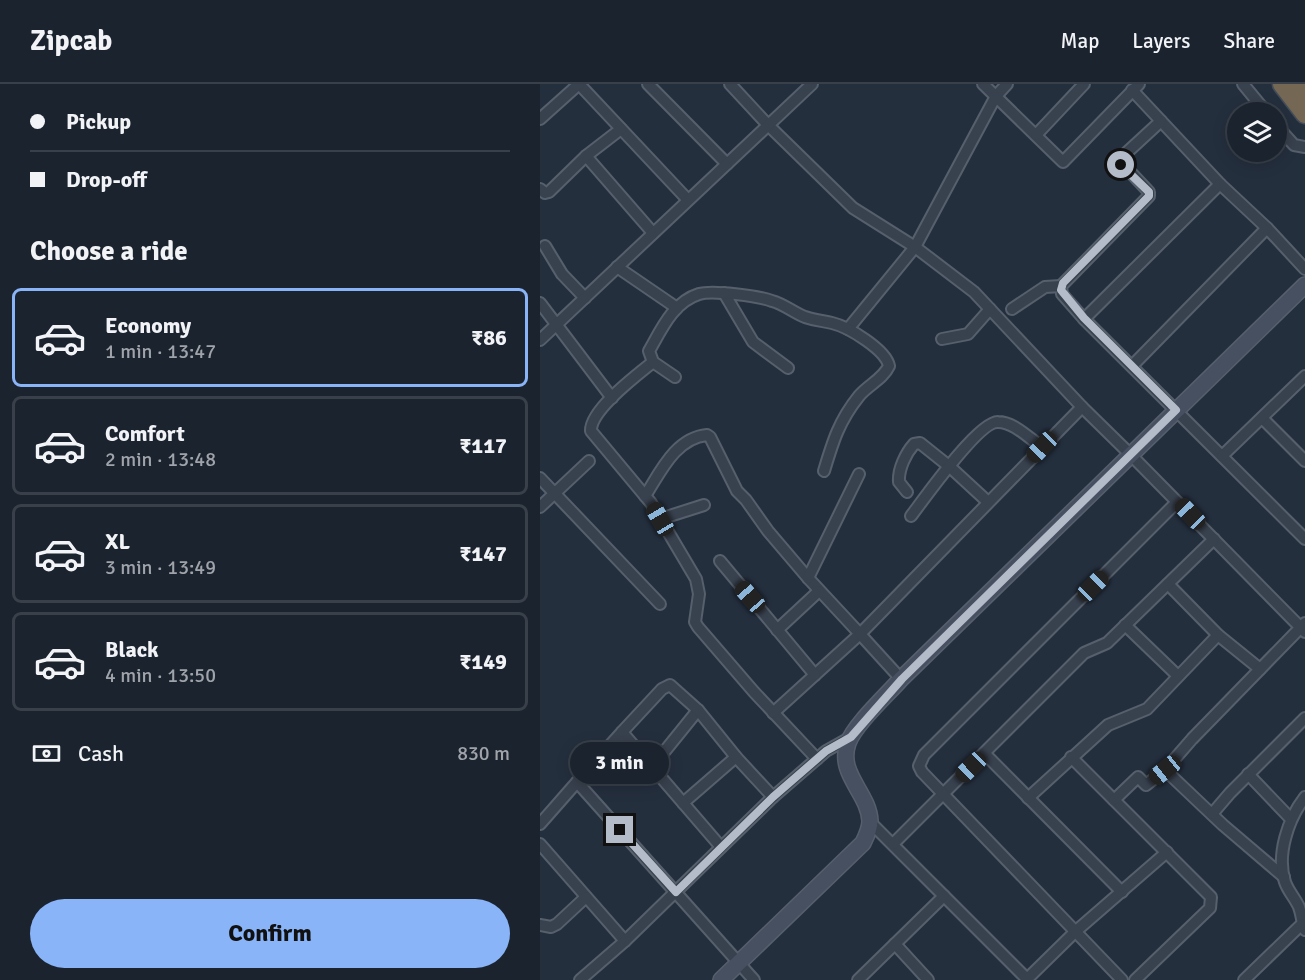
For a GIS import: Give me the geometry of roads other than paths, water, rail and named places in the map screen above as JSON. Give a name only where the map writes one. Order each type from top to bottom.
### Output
[{"type":"highway","points":[[1282,84],[1305,114]]},
{"type":"highway","points":[[1299,84],[1305,92]]},
{"type":"street","points":[[540,119],[579,84],[688,200]]},
{"type":"street","points":[[648,84],[727,164]]},
{"type":"street","points":[[730,84],[768,125],[853,208],[915,247],[974,292],[1082,407],[1303,627],[1192,739],[1165,770],[1146,785],[1138,777],[1114,800]]},
{"type":"street","points":[[983,84],[1064,162],[1135,87],[1161,121],[1305,269]]},
{"type":"street","points":[[848,329],[915,247],[996,96],[1007,84]]},
{"type":"street","points":[[1036,135],[1084,84]]},
{"type":"street","points":[[1243,84],[1258,102]]},
{"type":"street","points":[[1273,84],[1305,125]]},
{"type":"street","points":[[540,340],[810,85]]},
{"type":"street","points":[[1012,309],[1045,287],[1061,286],[1149,196],[1145,187],[1120,161],[1161,121]]},
{"type":"street","points":[[540,189],[545,193],[549,192],[586,156],[621,129]]},
{"type":"street","points":[[1287,137],[1294,145],[1305,147]]},
{"type":"street","points":[[586,156],[653,233]]},
{"type":"street","points":[[1084,318],[1220,184]]},
{"type":"street","points":[[1132,366],[1267,228]]},
{"type":"street","points":[[545,246],[562,274],[585,298]]},
{"type":"street","points":[[617,267],[677,308]]},
{"type":"street","points":[[721,980],[863,843],[870,822],[867,809],[846,767],[845,754],[851,737],[902,679],[1305,285]]},
{"type":"street","points":[[1061,286],[1062,294],[1084,318],[1305,539]]},
{"type":"street","points":[[675,377],[653,362],[649,351],[677,308],[700,293],[724,293],[771,300],[807,318],[834,323],[858,335],[886,358],[889,366],[886,373],[861,394],[841,422],[834,435],[824,471]]},
{"type":"street","points":[[724,293],[753,342],[788,368]]},
{"type":"street","points":[[540,303],[612,398]]},
{"type":"street","points":[[942,339],[968,334],[990,309]]},
{"type":"street","points":[[653,362],[612,398],[593,421],[591,431],[645,496],[696,579],[699,594],[695,622],[698,627],[773,713],[817,759]]},
{"type":"street","points":[[1222,456],[1305,376]]},
{"type":"street","points":[[773,713],[860,634],[1082,407]]},
{"type":"street","points":[[1262,418],[1305,460]]},
{"type":"street","points":[[911,516],[976,435],[990,423],[999,422],[1010,425],[1042,447]]},
{"type":"street","points":[[645,496],[675,451],[692,440],[707,435],[713,440],[733,486],[768,531],[808,579],[902,679]]},
{"type":"street","points":[[907,492],[898,478],[907,454],[914,444],[920,443],[988,502]]},
{"type":"street","points":[[540,507],[589,461]]},
{"type":"street","points":[[808,579],[860,474]]},
{"type":"street","points":[[540,478],[660,603]]},
{"type":"street","points":[[1122,980],[922,772],[919,766],[924,756],[1177,502]]},
{"type":"street","points":[[660,519],[704,504]]},
{"type":"street","points":[[893,844],[1084,653],[1107,643],[1214,539]]},
{"type":"street","points":[[720,561],[815,675]]},
{"type":"street","points":[[1168,584],[1218,634],[1260,669]]},
{"type":"street","points":[[777,630],[819,591]]},
{"type":"street","points":[[1125,625],[1178,676]]},
{"type":"street","points":[[1028,798],[1113,721],[1147,709],[1218,634]]},
{"type":"street","points":[[540,824],[667,685],[674,687],[698,710],[736,758],[773,797]]},
{"type":"street","points":[[651,767],[698,710]]},
{"type":"street","points":[[1212,814],[1248,774],[1305,718]]},
{"type":"street","points":[[622,732],[722,847]]},
{"type":"street","points":[[580,980],[676,892],[773,797],[817,759],[851,737]]},
{"type":"street","points":[[985,754],[1122,892]]},
{"type":"street","points":[[1071,757],[1211,897],[1210,908],[1135,980]]},
{"type":"street","points":[[683,803],[736,758]]},
{"type":"street","points":[[1165,770],[1284,877]]},
{"type":"street","points":[[1248,774],[1291,819]]},
{"type":"street","points":[[577,782],[754,980]]},
{"type":"street","points":[[1244,980],[1304,927],[1299,907],[1284,877],[1282,865],[1291,819],[1305,797]]},
{"type":"street","points":[[870,822],[1027,979],[1076,932],[1167,852]]},
{"type":"street","points":[[540,844],[625,940]]},
{"type":"street","points":[[858,980],[944,896]]},
{"type":"street","points":[[540,925],[551,927],[557,924],[586,897]]},
{"type":"street","points":[[895,944],[928,980]]}]
